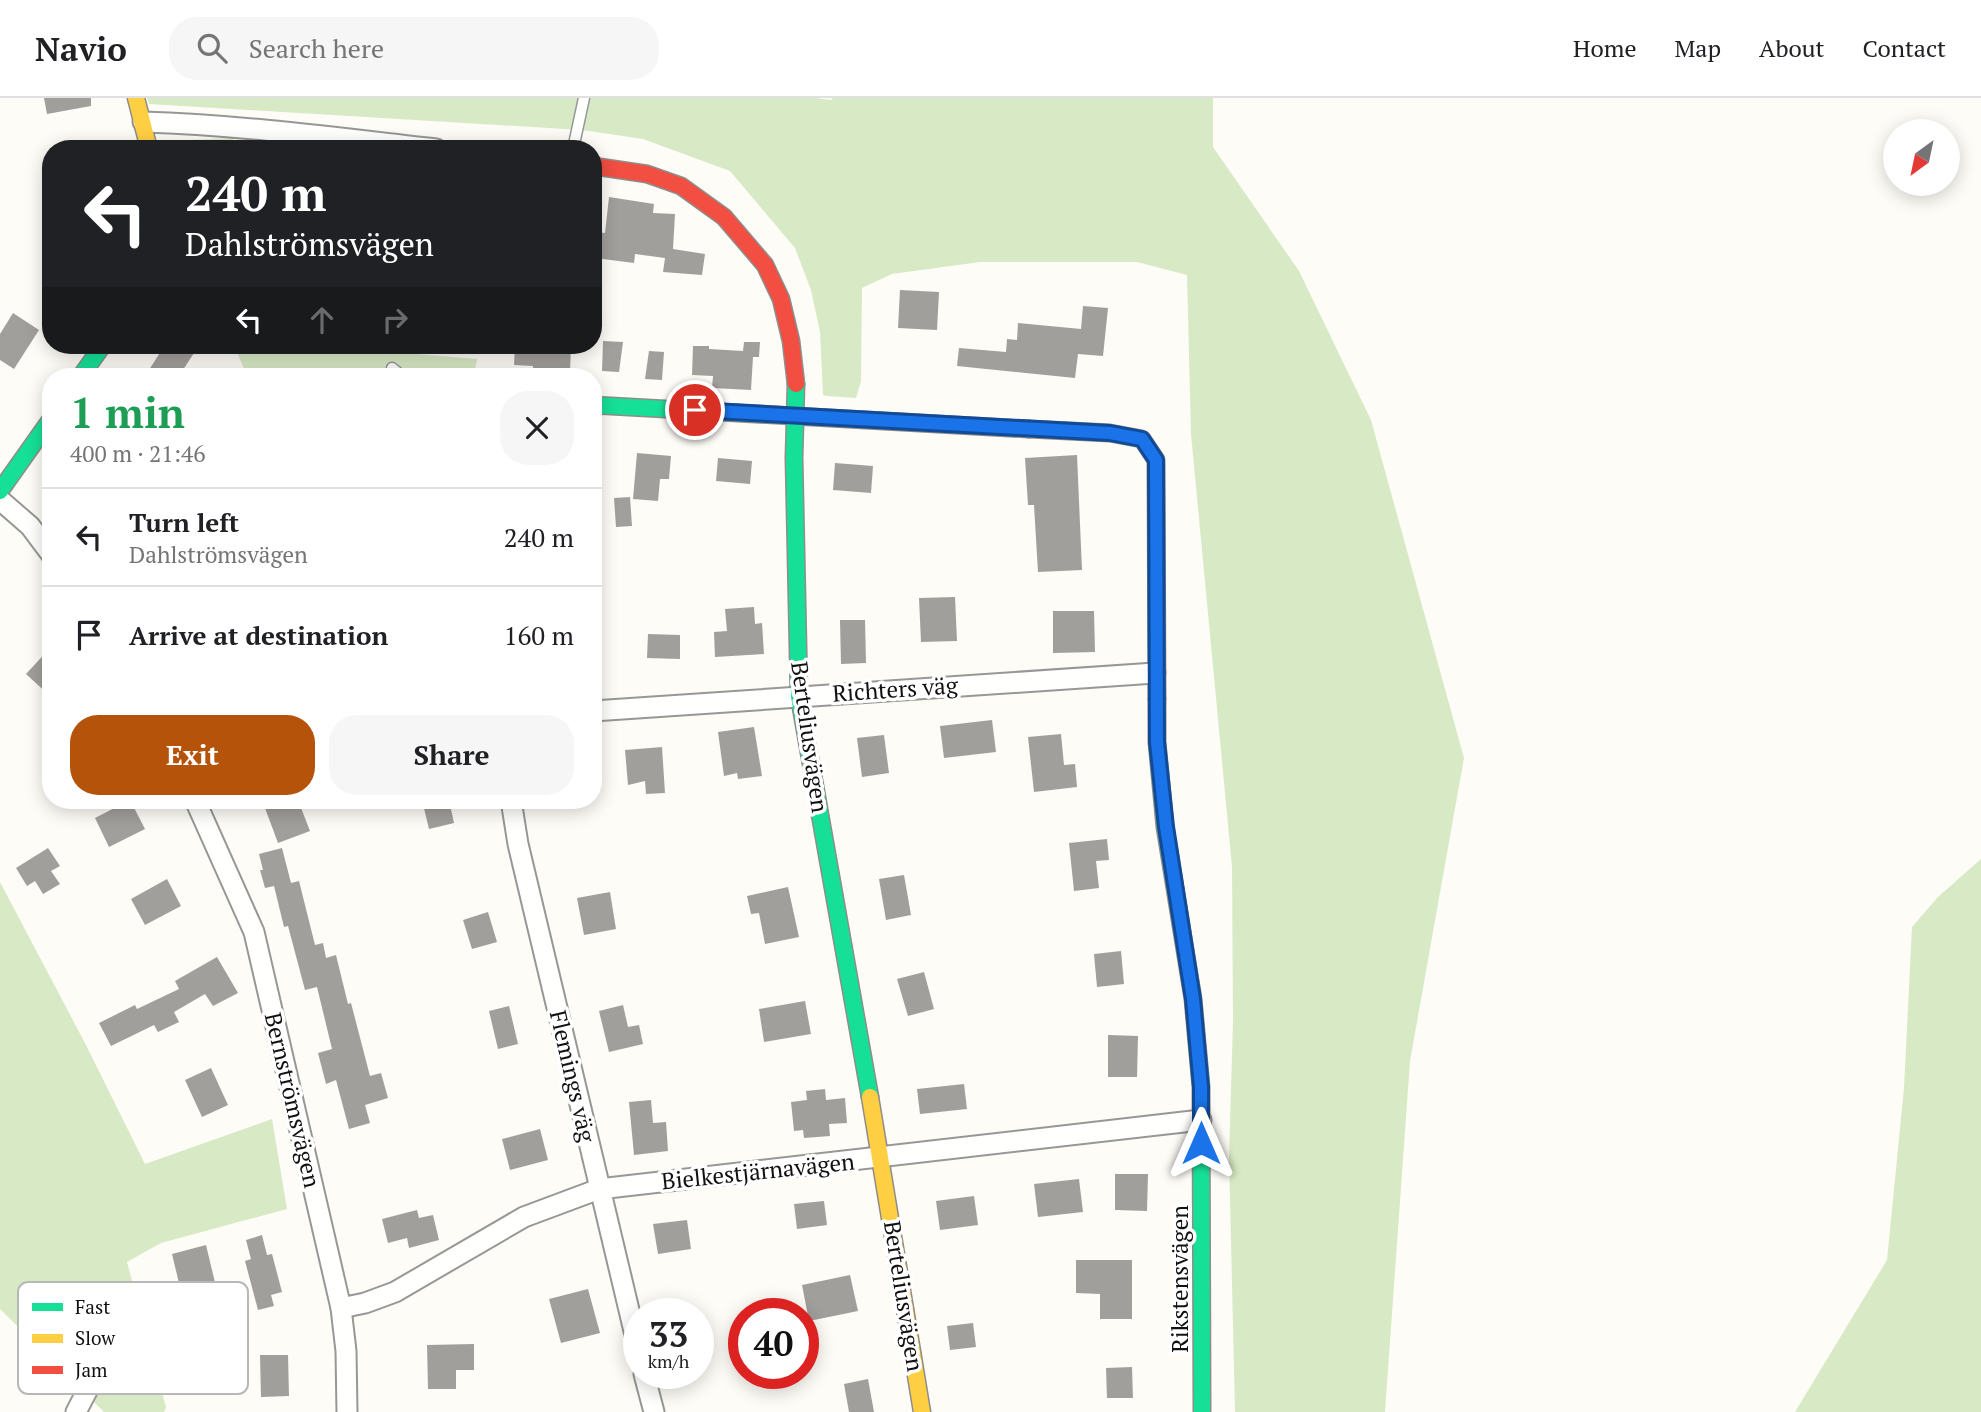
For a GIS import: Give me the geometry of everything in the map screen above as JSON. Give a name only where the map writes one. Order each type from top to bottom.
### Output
[{"type":"street","points":[[136,98],[147,140]]},
{"type":"street","points":[[143,121],[353,140]]},
{"type":"street","name":"Berteliusvägen","points":[[602,167],[647,174],[681,186],[724,217],[765,265],[780,299],[791,341],[796,388],[794,458],[799,696],[881,1157],[922,1412]]},
{"type":"street","points":[[602,405],[796,416]]},
{"type":"street","name":"Rikstensvägen","points":[[796,416],[1110,433],[1142,439],[1156,460],[1157,742],[1166,827],[1193,999],[1201,1087],[1202,1412]]},
{"type":"street","points":[[0,491],[42,432]]},
{"type":"street","points":[[0,500],[30,526],[42,542]]},
{"type":"street","name":"Richters väg","points":[[602,710],[1155,673]]},
{"type":"street","name":"Bernströmsvägen","points":[[199,809],[254,932],[341,1308],[346,1351],[347,1412]]},
{"type":"street","name":"Flemings väg","points":[[512,809],[517,844],[626,1298]]},
{"type":"street","name":"Bielkestjärnavägen","points":[[341,1308],[395,1292],[524,1217],[599,1189],[1201,1120]]},
{"type":"street","points":[[649,1389],[654,1412]]},
{"type":"street","points":[[76,1412],[85,1394]]},
{"type":"lane","points":[[575,140],[584,98]]},
{"type":"green space","points":[[147,98],[1213,98],[1213,147],[1299,271],[1371,420],[1464,758],[1410,1061],[1385,1412],[1235,1412],[1229,1156],[1233,1022],[1232,867],[1191,434],[1187,275],[1137,262],[980,262],[892,274],[862,288],[861,381],[856,398],[826,396],[823,395],[820,332],[811,290],[795,248],[730,171],[643,139],[582,130],[149,104]]},
{"type":"green space","points":[[233,138],[233,140],[188,140]]},
{"type":"green space","points":[[238,354],[416,354],[477,359],[475,368],[244,368]]},
{"type":"green space","points":[[1981,859],[1981,1412],[1795,1412],[1887,1260],[1904,1088],[1912,927],[1938,897]]},
{"type":"green space","points":[[0,882],[145,1164],[272,1119],[287,1209],[161,1243],[127,1262],[132,1282],[18,1282],[18,1327],[0,1309]]},
{"type":"green space","points":[[86,1394],[163,1394],[166,1407],[164,1412],[104,1412]]},
{"type":"building","points":[[44,98],[91,98],[91,106],[47,114]]},
{"type":"building","points":[[609,197],[654,204],[653,213],[675,214],[673,249],[705,254],[702,275],[663,272],[665,258],[635,254],[634,263],[602,259],[602,232],[605,233]]},
{"type":"building","points":[[900,290],[939,292],[937,330],[898,328]]},
{"type":"building","points":[[1083,306],[1108,308],[1103,356],[1078,354],[1075,378],[957,366],[959,348],[1006,352],[1007,339],[1017,340],[1018,323],[1081,329]]},
{"type":"building","points":[[13,313],[39,330],[14,369],[0,360],[0,334]]},
{"type":"building","points":[[603,341],[623,342],[619,372],[602,371]]},
{"type":"building","points":[[744,342],[760,342],[759,357],[753,357],[751,390],[712,388],[713,376],[692,375],[693,346],[743,351]]},
{"type":"building","points":[[649,351],[664,352],[662,380],[645,379]]},
{"type":"building","points":[[159,354],[193,354],[184,368],[150,368]]},
{"type":"building","points":[[515,354],[571,354],[570,368],[514,365]]},
{"type":"building","points":[[637,453],[671,456],[669,479],[660,479],[658,501],[633,499]]},
{"type":"building","points":[[1077,455],[1082,570],[1038,572],[1034,505],[1028,505],[1025,458]]},
{"type":"building","points":[[718,458],[752,461],[750,484],[716,481]]},
{"type":"building","points":[[835,463],[873,466],[871,493],[833,490]]},
{"type":"building","points":[[630,497],[632,526],[616,527],[614,498]]},
{"type":"building","points":[[955,597],[957,641],[921,642],[919,598]]},
{"type":"building","points":[[754,607],[755,624],[762,623],[764,654],[715,657],[714,632],[727,631],[725,609]]},
{"type":"building","points":[[1053,611],[1094,611],[1095,652],[1053,653]]},
{"type":"building","points":[[840,620],[865,620],[866,663],[841,664]]},
{"type":"building","points":[[648,634],[680,635],[680,659],[647,658]]},
{"type":"building","points":[[42,657],[42,689],[26,674]]},
{"type":"building","points":[[992,720],[996,752],[944,758],[940,726]]},
{"type":"building","points":[[754,727],[762,776],[738,779],[737,773],[724,776],[718,732]]},
{"type":"building","points":[[1061,734],[1064,765],[1075,764],[1077,787],[1034,792],[1028,737]]},
{"type":"building","points":[[884,735],[889,773],[862,777],[857,738]]},
{"type":"building","points":[[662,747],[665,793],[646,794],[645,781],[628,785],[625,750]]},
{"type":"building","points":[[112,809],[135,809],[145,829],[109,847],[95,818]]},
{"type":"building","points":[[265,809],[301,809],[310,831],[278,843]]},
{"type":"building","points":[[424,809],[451,809],[454,823],[429,829]]},
{"type":"building","points":[[1107,839],[1109,860],[1096,861],[1099,888],[1074,891],[1069,843]]},
{"type":"building","points":[[48,848],[60,866],[51,871],[60,884],[43,894],[35,881],[27,886],[16,868]]},
{"type":"building","points":[[282,848],[291,883],[299,881],[315,945],[323,943],[326,958],[336,955],[370,1076],[381,1073],[388,1098],[365,1105],[370,1123],[349,1129],[336,1080],[326,1084],[318,1053],[332,1049],[317,987],[305,990],[288,926],[284,927],[274,886],[265,888],[260,870],[263,870],[259,854]]},
{"type":"building","points":[[904,875],[911,915],[886,920],[879,879]]},
{"type":"building","points":[[167,879],[181,906],[145,925],[131,899]]},
{"type":"building","points":[[788,887],[799,937],[765,944],[759,913],[751,914],[747,896]]},
{"type":"building","points":[[610,892],[616,929],[584,935],[577,898]]},
{"type":"building","points":[[488,912],[497,942],[472,949],[463,920]]},
{"type":"building","points":[[1121,951],[1124,984],[1097,987],[1094,954]]},
{"type":"building","points":[[217,957],[238,993],[213,1006],[205,994],[174,1012],[179,1022],[158,1032],[154,1025],[111,1046],[99,1023],[135,1005],[137,1009],[179,989],[175,981]]},
{"type":"building","points":[[924,972],[934,1009],[908,1016],[897,979]]},
{"type":"building","points":[[805,1001],[811,1034],[764,1042],[759,1009]]},
{"type":"building","points":[[623,1005],[628,1027],[639,1025],[643,1044],[609,1052],[599,1011]]},
{"type":"building","points":[[509,1006],[518,1044],[498,1049],[489,1011]]},
{"type":"building","points":[[1108,1035],[1138,1036],[1137,1077],[1108,1077]]},
{"type":"building","points":[[211,1068],[228,1105],[202,1117],[185,1080]]},
{"type":"building","points":[[964,1084],[967,1109],[920,1114],[917,1089]]},
{"type":"building","points":[[825,1089],[826,1100],[845,1098],[847,1123],[829,1124],[830,1136],[804,1138],[803,1130],[794,1131],[791,1102],[807,1100],[806,1091]]},
{"type":"building","points":[[651,1100],[653,1123],[666,1122],[668,1151],[634,1155],[629,1102]]},
{"type":"building","points":[[540,1129],[548,1160],[510,1170],[502,1139]]},
{"type":"building","points":[[1115,1174],[1148,1174],[1147,1211],[1115,1210]]},
{"type":"building","points":[[1079,1179],[1083,1212],[1038,1217],[1034,1184]]},
{"type":"building","points":[[974,1196],[978,1225],[940,1230],[936,1201]]},
{"type":"building","points":[[824,1201],[827,1225],[797,1229],[794,1204]]},
{"type":"building","points":[[417,1210],[419,1218],[433,1215],[439,1240],[409,1248],[407,1238],[388,1243],[382,1219]]},
{"type":"building","points":[[687,1220],[691,1249],[658,1254],[653,1224]]},
{"type":"building","points":[[262,1235],[267,1255],[272,1254],[282,1292],[271,1295],[274,1306],[258,1310],[245,1261],[251,1259],[246,1240]]},
{"type":"building","points":[[206,1245],[215,1282],[179,1282],[172,1254]]},
{"type":"building","points":[[1076,1260],[1132,1260],[1132,1319],[1100,1319],[1100,1294],[1076,1293]]},
{"type":"building","points":[[850,1275],[858,1311],[819,1319],[819,1298],[805,1298],[802,1285]]},
{"type":"building","points":[[588,1289],[600,1333],[561,1343],[549,1299]]},
{"type":"building","points":[[973,1323],[976,1347],[950,1350],[947,1326]]},
{"type":"building","points":[[474,1344],[474,1370],[456,1370],[456,1389],[428,1389],[427,1345]]},
{"type":"building","points":[[260,1355],[288,1355],[289,1396],[261,1397]]},
{"type":"building","points":[[1132,1367],[1133,1398],[1107,1398],[1106,1368]]},
{"type":"building","points":[[868,1379],[874,1412],[849,1412],[844,1384]]},
{"type":"traffic: fast","points":[[87,368],[97,354]]},
{"type":"traffic: fast","points":[[796,384],[794,458],[799,696],[870,1097]]},
{"type":"traffic: fast","points":[[602,405],[1029,429]]},
{"type":"traffic: fast","points":[[0,491],[42,432]]},
{"type":"traffic: fast","points":[[1157,699],[1157,742],[1165,827],[1193,999],[1201,1087],[1202,1412]]},
{"type":"traffic: slow","points":[[136,98],[147,140]]},
{"type":"traffic: slow","points":[[1029,429],[1110,433],[1142,439],[1156,460],[1157,699]]},
{"type":"traffic: slow","points":[[870,1097],[922,1412]]},
{"type":"traffic: jam","points":[[602,167],[647,174],[681,186],[724,217],[765,265],[781,299],[791,341],[796,384]]},
{"type":"route","points":[[695,410],[1110,433],[1142,439],[1149,449],[1156,460],[1157,742],[1166,827],[1193,999],[1201,1087],[1201,1143]]}]
